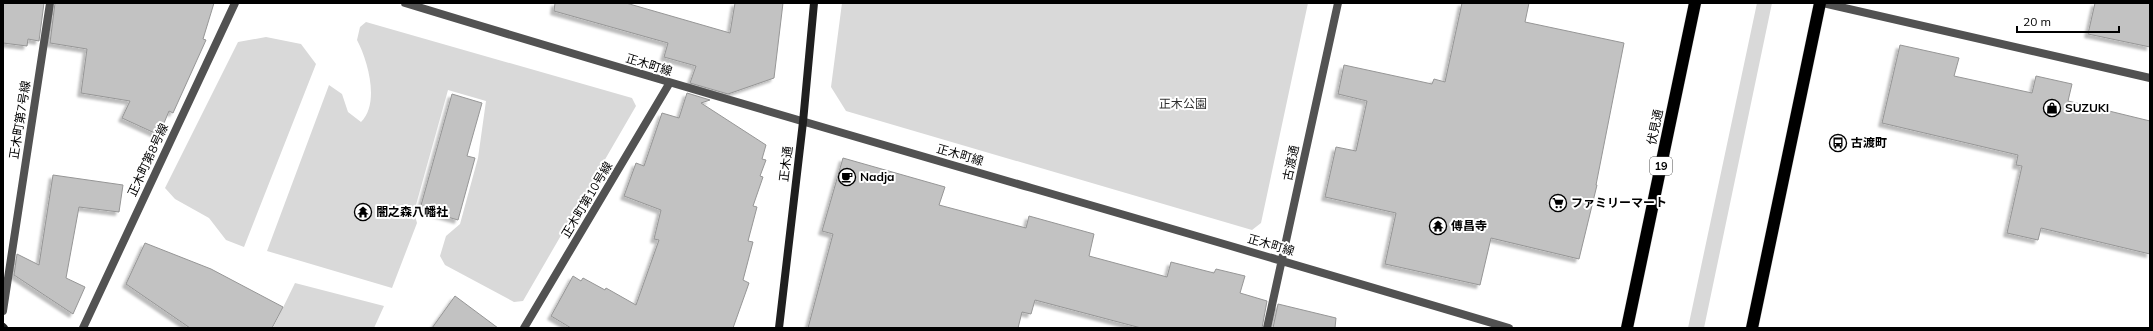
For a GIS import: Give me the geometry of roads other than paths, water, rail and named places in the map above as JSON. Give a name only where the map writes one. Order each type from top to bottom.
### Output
[{"type":"highway","name":"伏見通","points":[[1627,328],[1695,3]]},
{"type":"highway","points":[[1752,328],[1822,3]]},
{"type":"street","name":"正木町第7号線","points":[[3,311],[50,3]]},
{"type":"street","name":"正木町第8号線","points":[[83,328],[235,3]]},
{"type":"street","name":"正木町線","points":[[405,3],[669,84],[1282,260],[1509,328]]},
{"type":"street","name":"正木通","points":[[779,328],[803,122],[814,3]]},
{"type":"street","name":"古渡通","points":[[1267,328],[1338,3]]},
{"type":"street","points":[[1822,3],[2150,78]]},
{"type":"street","name":"正木町第10号線","points":[[524,328],[669,84]]},
{"type":"place","name":"SUZUKI","points":[[2052,108]]},
{"type":"place","name":"古渡町","points":[[1838,143]]},
{"type":"place","name":"Nadja","points":[[847,177]]},
{"type":"place","name":"ファミリーマート","points":[[1558,203]]},
{"type":"place","name":"闇之森八幡社","points":[[363,212]]},
{"type":"place","name":"傅昌寺","points":[[1438,226]]},
{"type":"park label","name":"正木公園","points":[[1183,104]]}]
